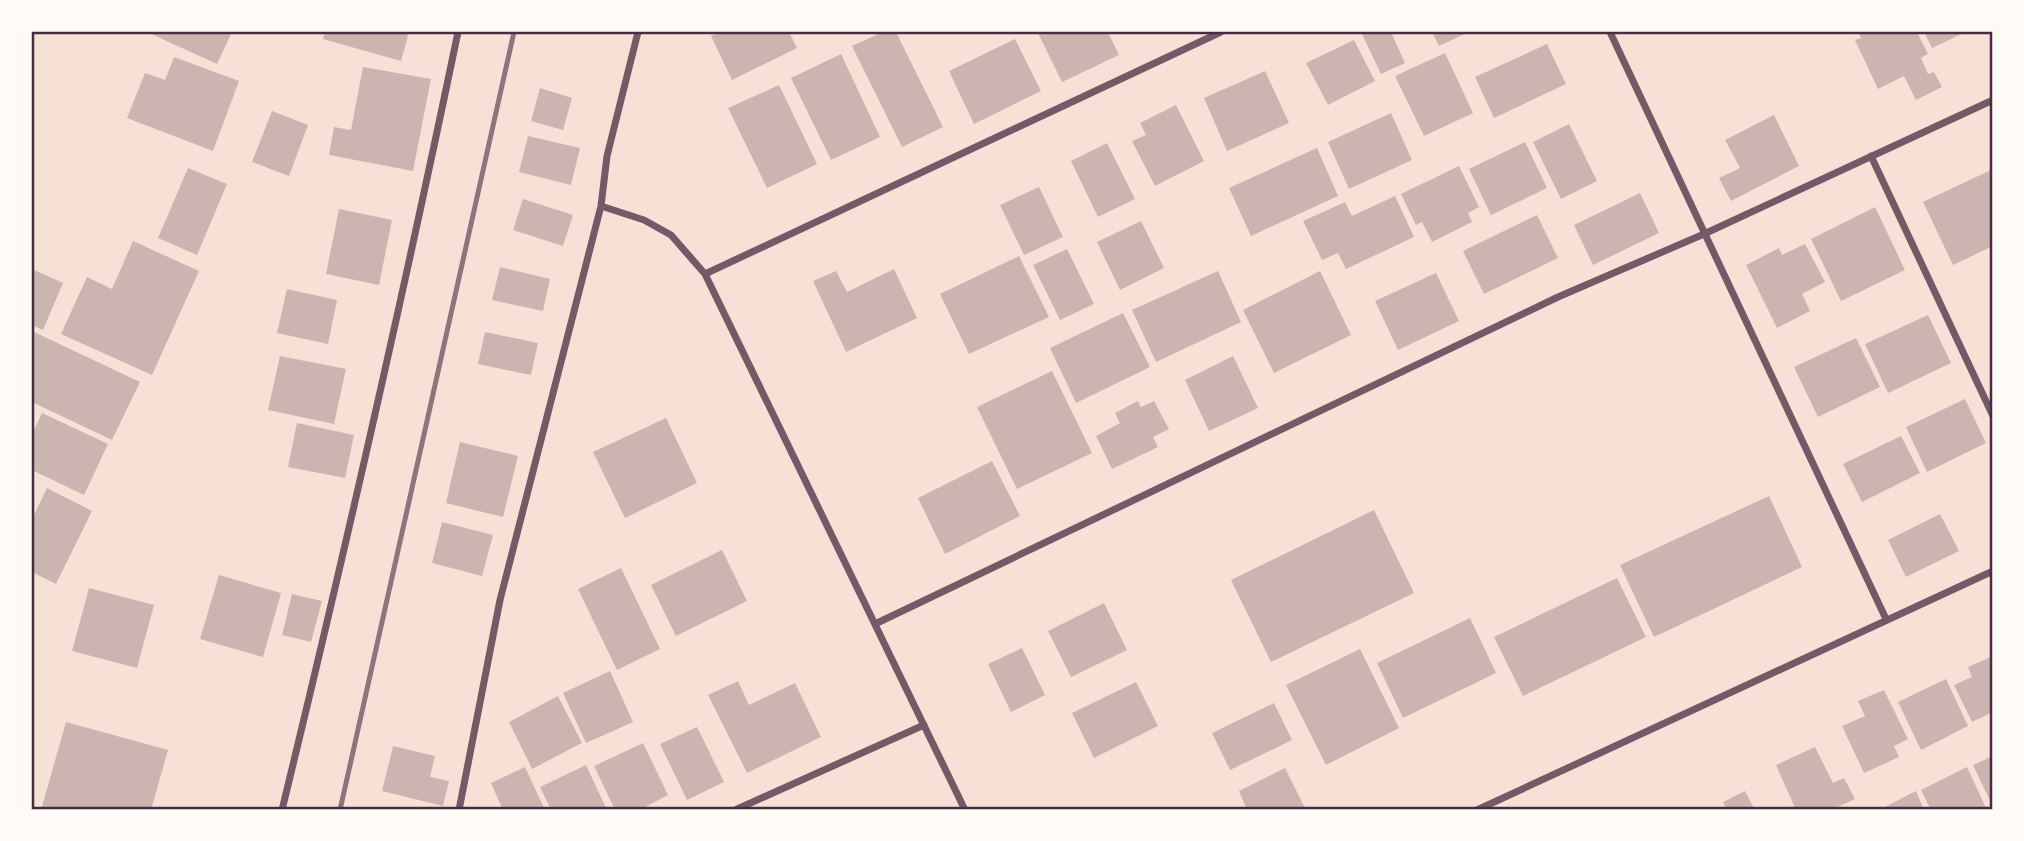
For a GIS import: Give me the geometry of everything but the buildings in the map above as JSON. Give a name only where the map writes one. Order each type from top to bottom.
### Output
[{"type":"street","points":[[282,810],[413,244],[458,32]]},
{"type":"street","points":[[458,810],[500,600],[601,206],[607,156],[638,32]]},
{"type":"street","points":[[705,274],[1222,32]]},
{"type":"street","points":[[1609,32],[1886,619]]},
{"type":"street","points":[[875,624],[1558,297],[1704,234],[1993,100]]},
{"type":"street","points":[[1871,156],[1993,416]]},
{"type":"street","points":[[601,206],[644,220],[671,235],[705,274],[965,810]]},
{"type":"street","points":[[1478,810],[1993,571]]},
{"type":"street","points":[[735,810],[924,725]]},
{"type":"railway","points":[[340,810],[514,32]]}]
